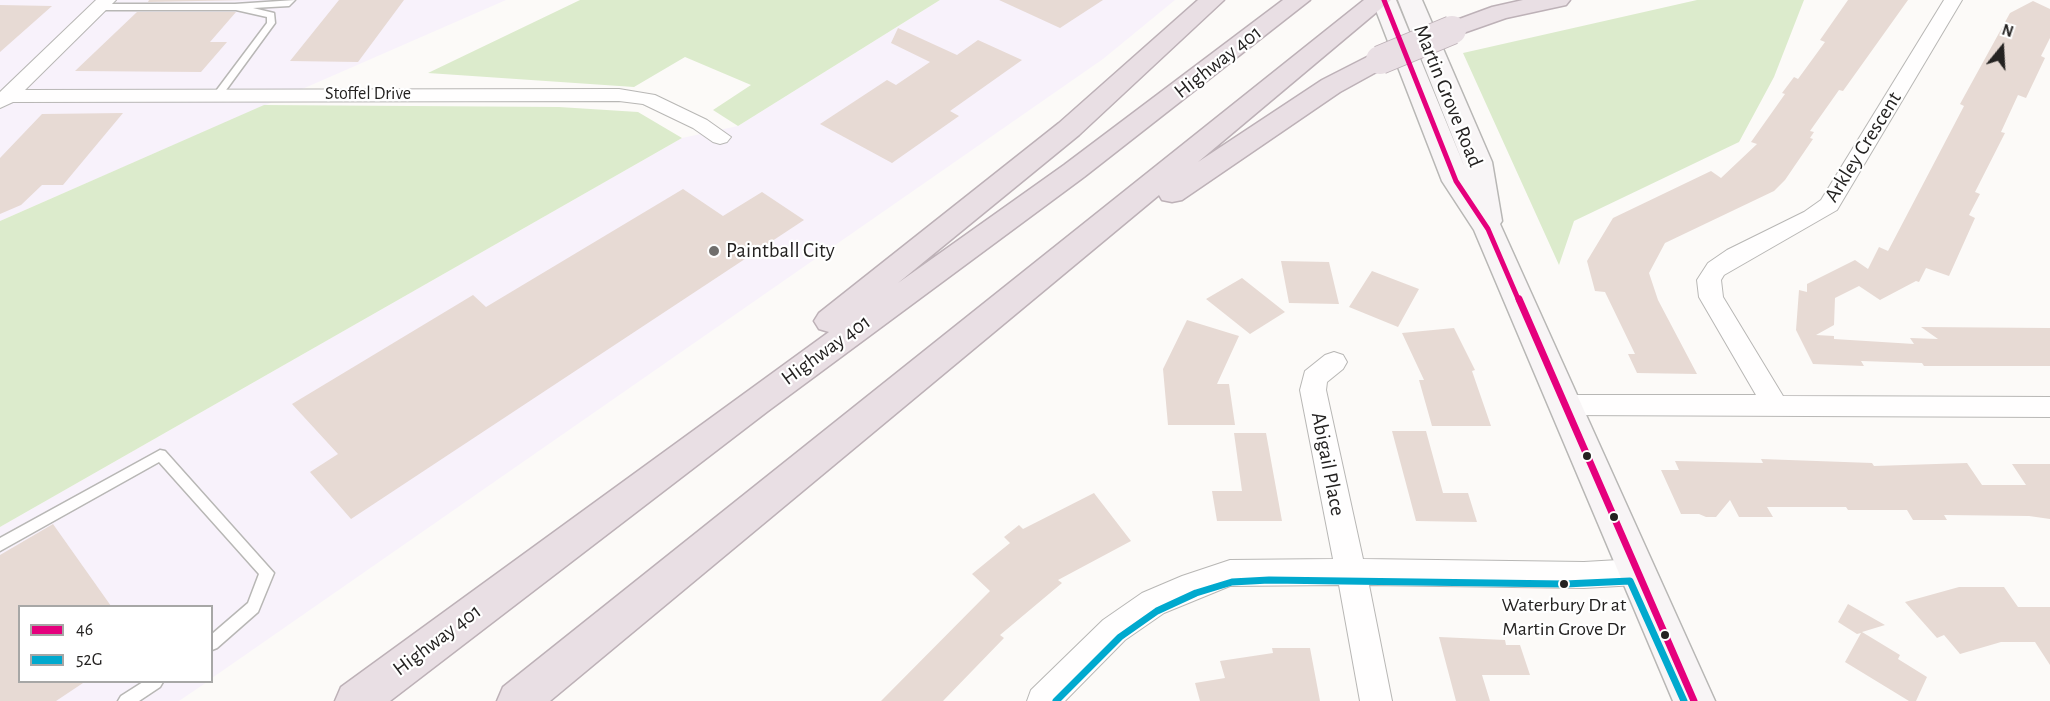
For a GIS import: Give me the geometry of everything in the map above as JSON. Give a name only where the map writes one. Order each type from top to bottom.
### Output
[{"type":"highway","points":[[549,557],[699,426],[1069,129],[1212,0]]},
{"type":"highway","name":"Highway 401","points":[[356,701],[918,282],[1074,171],[1298,0]]},
{"type":"highway","points":[[1074,249],[1183,188],[1331,86],[1380,60],[1500,12],[1558,0]]},
{"type":"highway","points":[[518,701],[1378,2]]},
{"type":"main road","name":"Martin Grove Road","points":[[1410,0],[1478,162],[1488,229]]},
{"type":"main road","name":"Martin Grove Road","points":[[1378,2],[1456,181],[1488,229],[1694,701]]},
{"type":"street","name":"Arkley Crescent","points":[[1775,405],[1711,297],[1709,280],[1716,268],[1734,256],[1812,217],[1829,205],[1953,0]]},
{"type":"street","points":[[4,100],[104,3]]},
{"type":"street","name":"Stoffel Drive","points":[[4,100],[218,95],[619,95],[648,99],[700,124],[720,137]]},
{"type":"street","name":"Abigail Place","points":[[1334,362],[1314,378],[1313,390],[1376,701]]},
{"type":"street","points":[[1563,405],[2050,407]]},
{"type":"street","points":[[1043,701],[1114,630],[1153,603],[1193,585],[1230,573],[1269,571],[1352,574],[1584,575],[1636,572]]},
{"type":"lane","points":[[104,3],[235,7],[289,3],[291,0]]},
{"type":"lane","points":[[218,95],[271,23],[271,15],[235,7]]},
{"type":"lane","points":[[0,545],[160,455],[267,573],[253,607],[213,642]]},
{"type":"lane","points":[[126,701],[151,683]]},
{"type":"shaded area","points":[[0,0],[506,0],[0,221]]},
{"type":"shaded area","points":[[940,0],[1175,0],[1103,59],[213,677],[213,605],[18,605],[18,683],[206,683],[179,701],[0,701],[0,527],[682,138],[738,126]]},
{"type":"green space","points":[[580,0],[940,0],[738,126],[713,110],[751,85],[685,57],[634,87],[428,73]]},
{"type":"green space","points":[[1697,0],[1804,0],[1774,77],[1739,142],[1574,221],[1559,265],[1463,53]]},
{"type":"green space","points":[[264,105],[559,107],[638,112],[682,138],[0,527],[0,221]]},
{"type":"building","points":[[149,0],[248,0],[148,2]]},
{"type":"building","points":[[339,0],[404,0],[358,62],[290,61]]},
{"type":"building","points":[[999,0],[1103,0],[1060,28]]},
{"type":"building","points":[[1848,0],[1908,0],[1843,91],[1839,90],[1810,131],[1814,132],[1810,138],[1813,139],[1785,180],[1774,191],[1665,243],[1649,273],[1658,300],[1697,374],[1637,373],[1628,354],[1635,354],[1605,292],[1595,291],[1587,261],[1613,218],[1711,171],[1721,178],[1757,144],[1751,142],[1785,94],[1782,93],[1794,77],[1798,79],[1825,42],[1820,40]]},
{"type":"building","points":[[2033,1],[2050,9],[2050,38],[2041,56],[2045,58],[2026,98],[2018,95],[2001,132],[2005,133],[1975,192],[1980,194],[1969,215],[1975,218],[1949,276],[1926,268],[1919,282],[1916,281],[1880,300],[1859,286],[1835,298],[1834,325],[1816,335],[1834,336],[1834,339],[1914,344],[1910,338],[1938,339],[1921,327],[2050,328],[2050,366],[1924,366],[1922,363],[1861,361],[1864,366],[1813,364],[1796,330],[1799,290],[1807,292],[1807,284],[1855,260],[1868,269],[1879,247],[1888,251],[1964,106],[1960,104],[2010,13]]},
{"type":"building","points":[[0,5],[52,6],[0,52]]},
{"type":"building","points":[[137,12],[236,12],[210,42],[227,42],[201,72],[75,71]]},
{"type":"building","points":[[898,28],[957,55],[978,40],[1022,60],[950,111],[959,116],[892,163],[820,124],[887,80],[896,85],[930,62],[891,43]]},
{"type":"building","points":[[123,113],[63,185],[42,185],[21,205],[0,214],[0,158],[42,114]]},
{"type":"building","points":[[683,189],[723,216],[762,192],[804,220],[351,519],[310,472],[338,454],[292,404],[473,295],[486,307]]},
{"type":"building","points":[[1281,261],[1329,262],[1339,304],[1289,303]]},
{"type":"building","points":[[1372,271],[1419,289],[1398,327],[1349,307]]},
{"type":"building","points":[[1242,278],[1285,312],[1250,334],[1206,299]]},
{"type":"building","points":[[1187,320],[1239,336],[1217,384],[1229,384],[1235,425],[1168,425],[1163,369]]},
{"type":"building","points":[[1454,328],[1475,370],[1472,371],[1491,426],[1432,426],[1419,380],[1424,380],[1402,333]]},
{"type":"building","points":[[1392,431],[1426,431],[1443,493],[1468,493],[1477,522],[1416,521]]},
{"type":"building","points":[[1234,433],[1266,433],[1282,521],[1217,521],[1212,491],[1242,491]]},
{"type":"building","points":[[1761,459],[1872,463],[1874,466],[1967,463],[1982,485],[2026,485],[2012,464],[2050,464],[2050,519],[2029,516],[1944,515],[1947,520],[1913,520],[1907,510],[1848,510],[1846,507],[1767,507],[1773,517],[1739,517],[1730,500],[1716,517],[1681,514],[1661,470],[1679,470],[1675,461],[1763,463]]},
{"type":"building","points":[[1094,493],[1131,541],[1058,580],[1062,583],[1000,635],[1004,638],[943,701],[881,701],[990,591],[972,574],[1010,543],[1004,537],[1019,525],[1023,529]]},
{"type":"building","points":[[53,524],[110,605],[18,605],[18,683],[83,683],[56,701],[0,701],[0,555]]},
{"type":"building","points":[[1959,587],[2004,587],[2018,607],[2050,607],[2050,665],[2035,642],[2001,642],[1960,654],[1944,635],[1937,638],[1905,602]]},
{"type":"building","points":[[1848,604],[1885,625],[1862,632],[1900,655],[1898,659],[1927,677],[1916,701],[1909,701],[1845,662],[1861,633],[1857,634],[1838,622]]},
{"type":"building","points":[[1439,637],[1505,640],[1506,645],[1520,645],[1530,675],[1482,675],[1490,701],[1456,701]]},
{"type":"building","points":[[1272,648],[1310,648],[1320,701],[1200,701],[1195,683],[1225,678],[1220,661],[1273,653]]},
{"type":"transit line","name":"46","points":[[1384,0],[1456,181],[1488,229],[1694,701]]},
{"type":"transit line","name":"52G","points":[[1056,701],[1120,637],[1157,611],[1196,593],[1232,582],[1269,580],[1565,584],[1630,581],[1684,701]]},
{"type":"place","name":"Paintball City","points":[[714,251]]},
{"type":"place","name":"Waterbury Dr at Martin Grove Dr","points":[[1564,584]]}]
